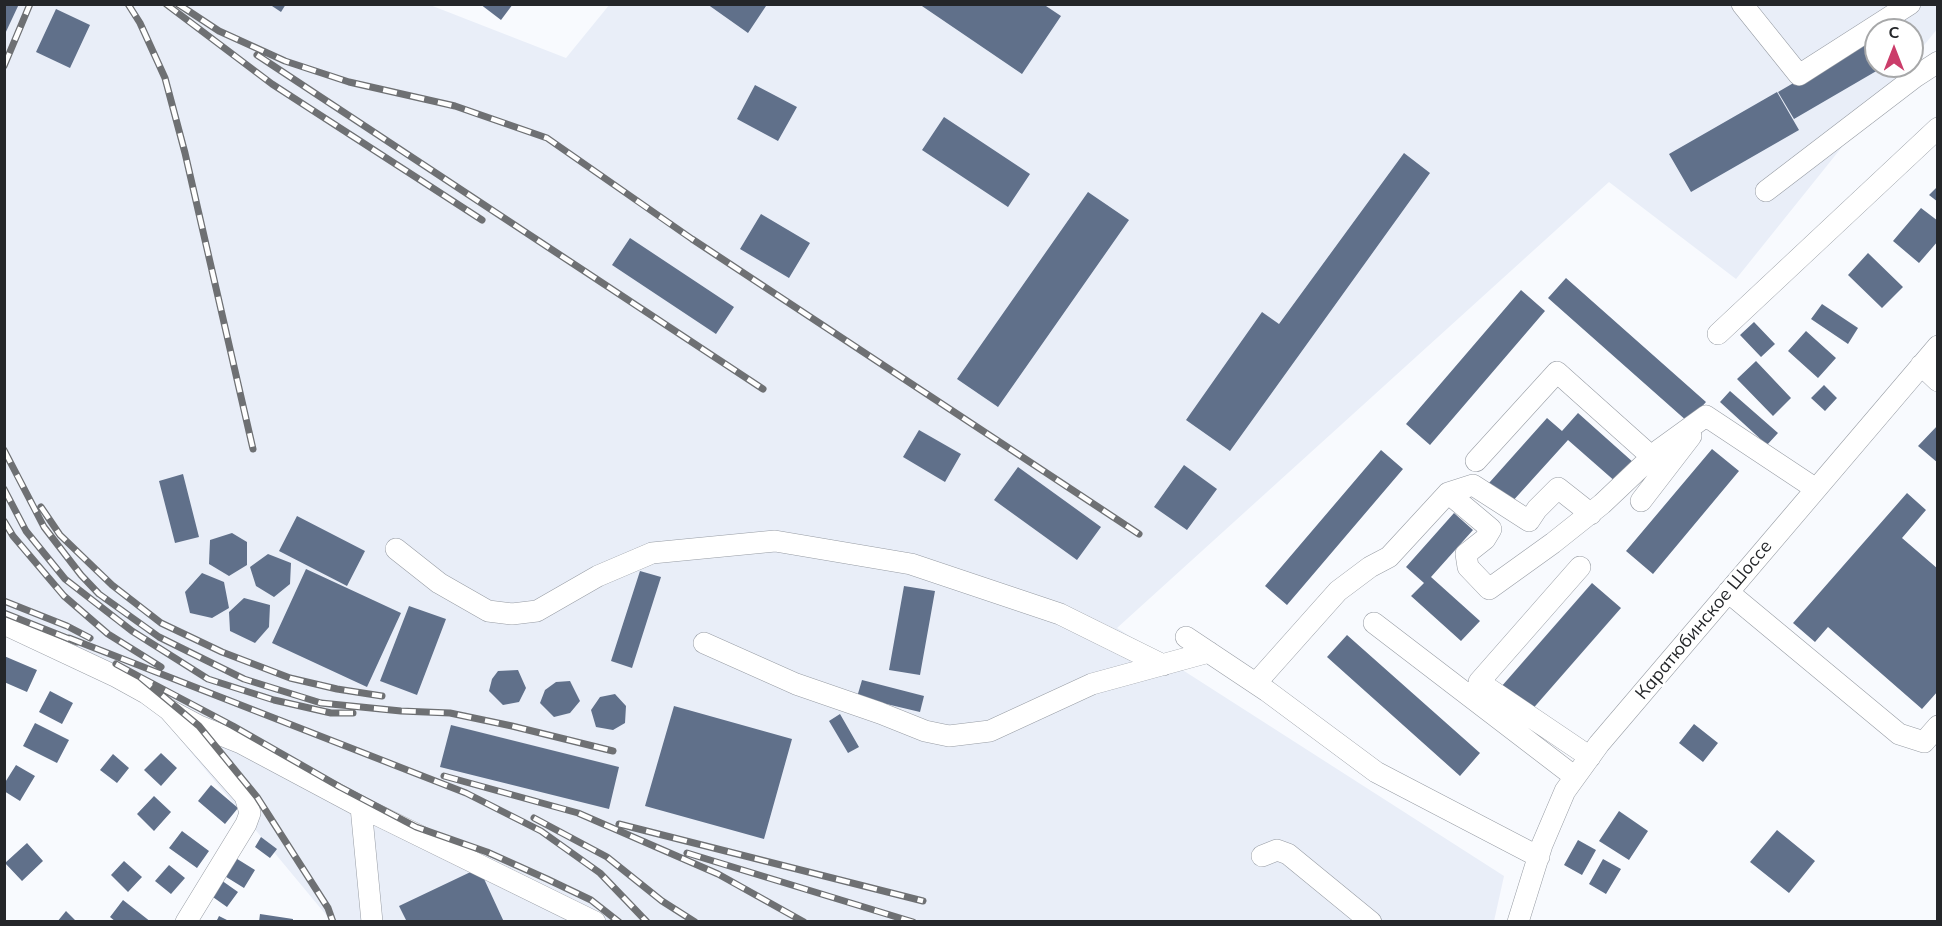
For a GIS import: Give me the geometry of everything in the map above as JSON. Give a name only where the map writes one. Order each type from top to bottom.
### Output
[{"type":"street","points":[[1742,4],[1799,75],[1910,4]]},
{"type":"street","points":[[1766,192],[1915,77],[1938,62]]},
{"type":"street","points":[[1718,334],[1938,128]]},
{"type":"street","name":"Каратюбинское Шоссе","points":[[1518,921],[1539,857],[1565,790],[1728,592],[1938,346]]},
{"type":"street","points":[[1921,365],[1938,381]]},
{"type":"street","points":[[1476,461],[1557,372],[1652,457]]},
{"type":"street","points":[[1706,416],[1816,489]]},
{"type":"street","points":[[1448,493],[1491,529],[1485,538],[1466,554],[1468,567],[1489,589],[1554,543],[1591,513],[1652,457],[1706,416]]},
{"type":"street","points":[[1641,501],[1706,416]]},
{"type":"street","points":[[1256,683],[1338,591],[1370,567],[1389,557],[1448,493],[1473,485],[1529,521],[1537,509],[1558,488],[1591,513]]},
{"type":"street","points":[[396,549],[439,583],[488,611],[512,614],[537,611],[598,576],[652,553],[774,541],[911,564],[1060,614],[1163,664]]},
{"type":"street","points":[[1580,567],[1479,682],[1590,757]]},
{"type":"street","points":[[1728,592],[1899,734],[1924,742],[1938,726]]},
{"type":"street","points":[[1374,623],[1575,777]]},
{"type":"street","points":[[4,624],[117,677],[199,726],[241,743],[361,807],[595,921]]},
{"type":"street","points":[[1186,637],[1256,683],[1376,772],[1539,857]]},
{"type":"street","points":[[704,643],[796,684],[926,731],[949,736],[990,731],[1092,684],[1209,652]]},
{"type":"street","points":[[169,710],[245,796],[250,813],[246,824],[186,921]]},
{"type":"street","points":[[361,807],[372,921]]},
{"type":"street","points":[[1262,856],[1277,850],[1288,854],[1371,921]]},
{"type":"shaded area","points":[[610,4],[1937,4],[1938,28],[1924,45],[1924,18],[1864,18],[1864,78],[1897,78],[1736,279],[1609,182],[1117,628],[1504,876],[1494,921],[332,922],[145,697],[5,624],[4,5],[430,5],[566,58]]},
{"type":"building","points":[[4,4],[19,4],[4,36]]},
{"type":"building","points":[[269,4],[286,4],[281,12]]},
{"type":"building","points":[[480,4],[513,4],[501,20]]},
{"type":"building","points":[[707,4],[765,4],[766,6],[748,33]]},
{"type":"building","points":[[919,4],[1043,4],[1061,16],[1022,74]]},
{"type":"building","points":[[56,9],[90,25],[70,68],[36,52]]},
{"type":"building","points":[[1864,42],[1864,78],[1794,119],[1778,92]]},
{"type":"building","points":[[755,85],[797,107],[778,141],[737,119]]},
{"type":"building","points":[[1777,92],[1799,130],[1691,192],[1669,154]]},
{"type":"building","points":[[944,117],[1030,174],[1008,207],[922,150]]},
{"type":"building","points":[[1404,153],[1430,173],[1230,451],[1186,420],[1262,312],[1279,324]]},
{"type":"building","points":[[1938,186],[1938,202],[1929,195]]},
{"type":"building","points":[[1088,192],[1129,220],[998,407],[957,379]]},
{"type":"building","points":[[1921,208],[1938,221],[1938,241],[1919,263],[1893,241]]},
{"type":"building","points":[[761,214],[810,243],[789,278],[740,249]]},
{"type":"building","points":[[630,238],[734,307],[716,334],[612,265]]},
{"type":"building","points":[[1868,253],[1903,287],[1882,308],[1848,275]]},
{"type":"building","points":[[1566,278],[1706,402],[1688,422],[1548,298]]},
{"type":"building","points":[[1521,290],[1545,311],[1430,445],[1406,424]]},
{"type":"building","points":[[1822,304],[1858,328],[1848,344],[1811,319]]},
{"type":"building","points":[[1754,322],[1775,344],[1761,357],[1740,335]]},
{"type":"building","points":[[1806,331],[1836,358],[1818,378],[1788,351]]},
{"type":"building","points":[[1756,361],[1791,398],[1773,416],[1737,379]]},
{"type":"building","points":[[1824,385],[1837,398],[1825,411],[1811,398]]},
{"type":"building","points":[[1730,391],[1778,433],[1767,445],[1720,402]]},
{"type":"building","points":[[1578,413],[1634,463],[1617,483],[1568,440],[1511,503],[1489,483],[1547,418],[1562,431]]},
{"type":"building","points":[[1938,425],[1938,463],[1918,446]]},
{"type":"building","points":[[919,430],[961,454],[945,482],[903,457]]},
{"type":"building","points":[[1712,449],[1739,471],[1653,574],[1626,551]]},
{"type":"building","points":[[1381,450],[1403,469],[1287,605],[1265,586]]},
{"type":"building","points":[[1184,465],[1217,489],[1187,530],[1154,507]]},
{"type":"building","points":[[1018,467],[1101,527],[1077,560],[994,500]]},
{"type":"building","points":[[183,474],[199,537],[175,543],[159,481]]},
{"type":"building","points":[[1907,493],[1926,510],[1902,538],[1938,569],[1938,691],[1922,709],[1828,627],[1815,642],[1793,623]]},
{"type":"building","points":[[1454,513],[1473,530],[1431,577],[1480,621],[1461,641],[1411,596],[1424,583],[1406,567]]},
{"type":"building","points":[[297,516],[365,551],[347,586],[279,551]]},
{"type":"building","points":[[232,533],[247,542],[247,565],[229,576],[209,564],[210,540]]},
{"type":"building","points":[[268,554],[291,563],[290,584],[274,597],[256,586],[250,567]]},
{"type":"building","points":[[306,569],[401,613],[367,687],[272,643]]},
{"type":"building","points":[[640,571],[661,577],[632,668],[611,661]]},
{"type":"building","points":[[202,573],[224,582],[229,608],[212,618],[190,613],[185,592]]},
{"type":"building","points":[[1592,583],[1621,608],[1530,712],[1501,687]]},
{"type":"building","points":[[904,586],[935,591],[920,675],[889,670]]},
{"type":"building","points":[[244,598],[270,605],[269,627],[255,643],[230,631],[229,612]]},
{"type":"building","points":[[409,606],[446,619],[417,695],[380,681]]},
{"type":"building","points":[[1347,635],[1480,753],[1460,776],[1327,657]]},
{"type":"building","points":[[4,656],[37,670],[27,692],[4,682]]},
{"type":"building","points":[[518,670],[526,688],[519,702],[503,705],[489,691],[492,679],[498,671]]},
{"type":"building","points":[[862,680],[924,696],[920,712],[857,697]]},
{"type":"building","points":[[570,681],[580,701],[570,713],[554,717],[540,703],[545,690],[556,682]]},
{"type":"building","points":[[50,691],[73,703],[62,724],[39,712]]},
{"type":"building","points":[[615,694],[626,706],[625,723],[613,730],[596,727],[591,710],[600,697]]},
{"type":"building","points":[[674,706],[792,739],[764,839],[645,806]]},
{"type":"building","points":[[840,714],[859,747],[848,753],[829,721]]},
{"type":"building","points":[[35,723],[69,740],[57,763],[23,746]]},
{"type":"building","points":[[1694,724],[1718,743],[1703,762],[1679,743]]},
{"type":"building","points":[[451,725],[619,767],[609,809],[440,767]]},
{"type":"building","points":[[161,753],[177,768],[161,786],[144,770]]},
{"type":"building","points":[[113,754],[129,768],[117,783],[100,770]]},
{"type":"building","points":[[16,765],[35,776],[20,801],[4,791],[4,784]]},
{"type":"building","points":[[211,785],[238,808],[225,824],[198,801]]},
{"type":"building","points":[[154,796],[171,812],[154,831],[137,814]]},
{"type":"building","points":[[1619,811],[1648,831],[1629,860],[1599,841]]},
{"type":"building","points":[[1777,830],[1815,861],[1789,893],[1750,862]]},
{"type":"building","points":[[182,831],[209,851],[197,868],[169,848]]},
{"type":"building","points":[[261,837],[277,849],[270,858],[255,847]]},
{"type":"building","points":[[1578,840],[1596,850],[1582,875],[1564,865]]},
{"type":"building","points":[[27,843],[43,861],[22,881],[5,863]]},
{"type":"building","points":[[234,857],[255,870],[244,888],[223,875]]},
{"type":"building","points":[[1603,859],[1621,869],[1606,894],[1589,884]]},
{"type":"building","points":[[124,861],[142,877],[128,892],[111,875]]},
{"type":"building","points":[[169,865],[185,878],[171,894],[155,881]]},
{"type":"building","points":[[479,868],[504,922],[407,922],[399,906]]},
{"type":"building","points":[[221,880],[238,892],[227,907],[210,895]]},
{"type":"building","points":[[123,900],[151,922],[116,922],[110,917]]},
{"type":"building","points":[[66,911],[77,922],[57,922]]},
{"type":"building","points":[[260,914],[293,919],[293,922],[259,922]]},
{"type":"building","points":[[219,916],[231,922],[216,922]]},
{"type":"railway","points":[[4,66],[30,4]]},
{"type":"railway","points":[[128,4],[140,23],[165,78],[185,153],[253,449]]},
{"type":"railway","points":[[166,4],[272,84],[482,220]]},
{"type":"railway","points":[[178,4],[219,31],[285,61],[349,82],[455,106],[547,138],[692,239],[1139,534]]},
{"type":"railway","points":[[257,55],[763,389]]},
{"type":"railway","points":[[4,450],[44,527],[81,575],[99,594],[159,637],[244,679],[321,703],[450,713],[613,751]]},
{"type":"railway","points":[[4,489],[26,531],[65,579],[132,631],[208,679],[274,700],[331,713],[353,713]]},
{"type":"railway","points":[[41,507],[60,535],[112,585],[161,623],[222,652],[290,678],[382,696]]},
{"type":"railway","points":[[4,521],[13,536],[64,596],[108,634],[161,667]]},
{"type":"railway","points":[[4,601],[67,626],[90,638]]},
{"type":"railway","points":[[4,613],[77,642]]},
{"type":"railway","points":[[69,638],[466,793],[541,831],[600,873],[647,922]]},
{"type":"railway","points":[[116,664],[140,677],[199,726],[257,797],[328,908],[333,922]]},
{"type":"railway","points":[[140,677],[416,827],[487,852],[547,879],[591,900],[619,922]]},
{"type":"railway","points":[[444,776],[578,813],[718,874],[804,922]]},
{"type":"railway","points":[[534,818],[607,857],[662,901],[695,922]]},
{"type":"railway","points":[[619,824],[923,901]]},
{"type":"railway","points":[[687,853],[913,922]]}]
